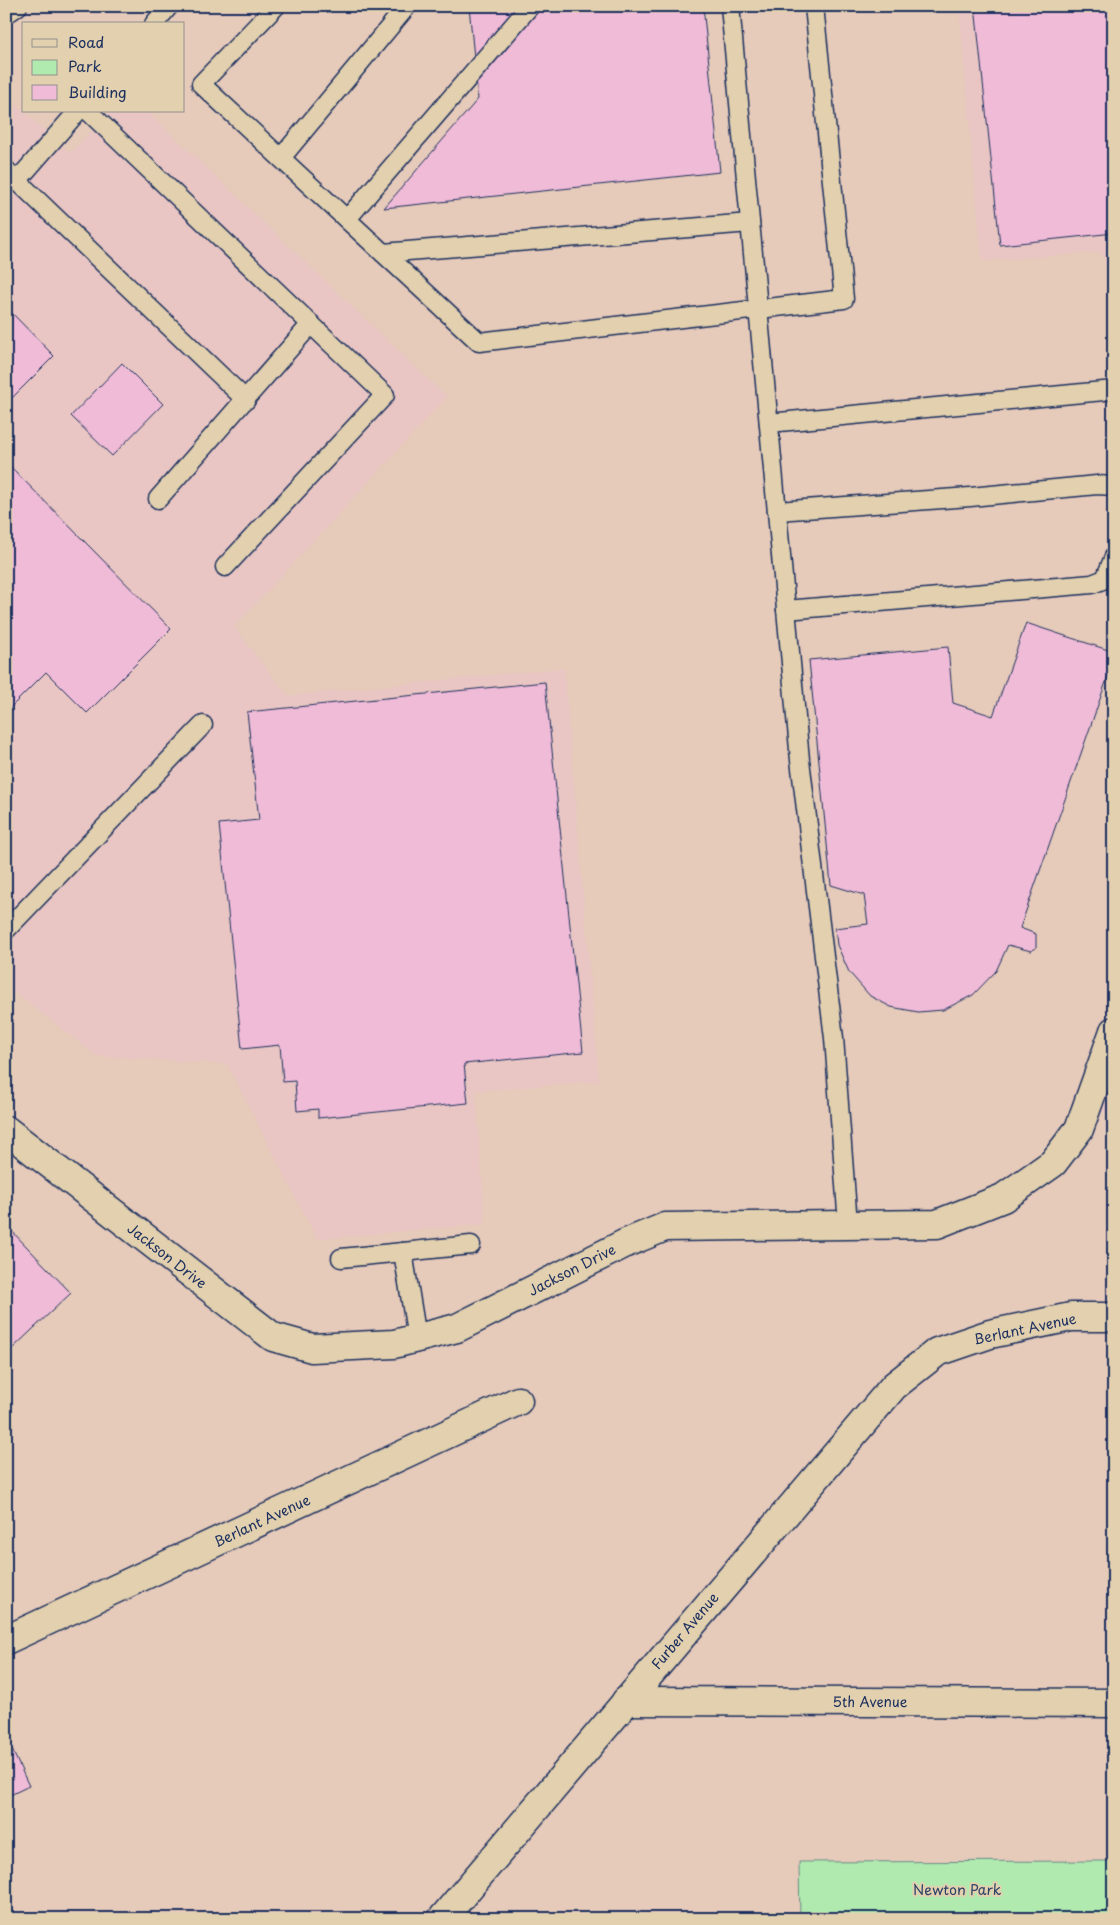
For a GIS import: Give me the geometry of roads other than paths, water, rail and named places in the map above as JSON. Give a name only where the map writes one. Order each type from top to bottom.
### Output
[{"type":"street","name":"Jackson Drive","points":[[6,1130],[272,1336],[312,1348],[394,1344],[458,1328],[626,1243],[665,1227],[937,1224],[1003,1198],[1053,1163],[1079,1128],[1114,1031]]},
{"type":"street","name":"Berlant Avenue","points":[[937,1352],[990,1334],[1071,1317],[1114,1318]]},
{"type":"street","name":"Furber Avenue","points":[[442,1919],[894,1386],[937,1352]]},
{"type":"street","name":"Berlant Avenue","points":[[6,1640],[518,1401]]},
{"type":"street","name":"5th Avenue","points":[[626,1701],[1114,1702]]},
{"type":"lane","points":[[6,10],[11,11],[18,6]]},
{"type":"lane","points":[[156,22],[169,6]]},
{"type":"lane","points":[[276,6],[201,84],[479,342],[844,300],[814,6]]},
{"type":"lane","points":[[280,158],[407,6]]},
{"type":"lane","points":[[347,219],[530,6]]},
{"type":"lane","points":[[730,6],[800,760],[834,1038],[848,1225]]},
{"type":"lane","points":[[77,112],[12,176],[246,400]]},
{"type":"lane","points":[[89,112],[386,395],[225,567]]},
{"type":"lane","points":[[384,253],[750,222]]},
{"type":"lane","points":[[158,499],[312,324]]},
{"type":"lane","points":[[769,423],[1114,390]]},
{"type":"lane","points":[[777,511],[970,497],[1097,485],[1114,486]]},
{"type":"lane","points":[[786,610],[1092,584],[1105,579],[1114,558]]},
{"type":"lane","points":[[6,930],[204,726]]},
{"type":"lane","points":[[341,1258],[471,1246]]},
{"type":"lane","points":[[403,1252],[417,1338]]},
{"type":"park label","name":"Newton Park","points":[[957,1890]]}]
